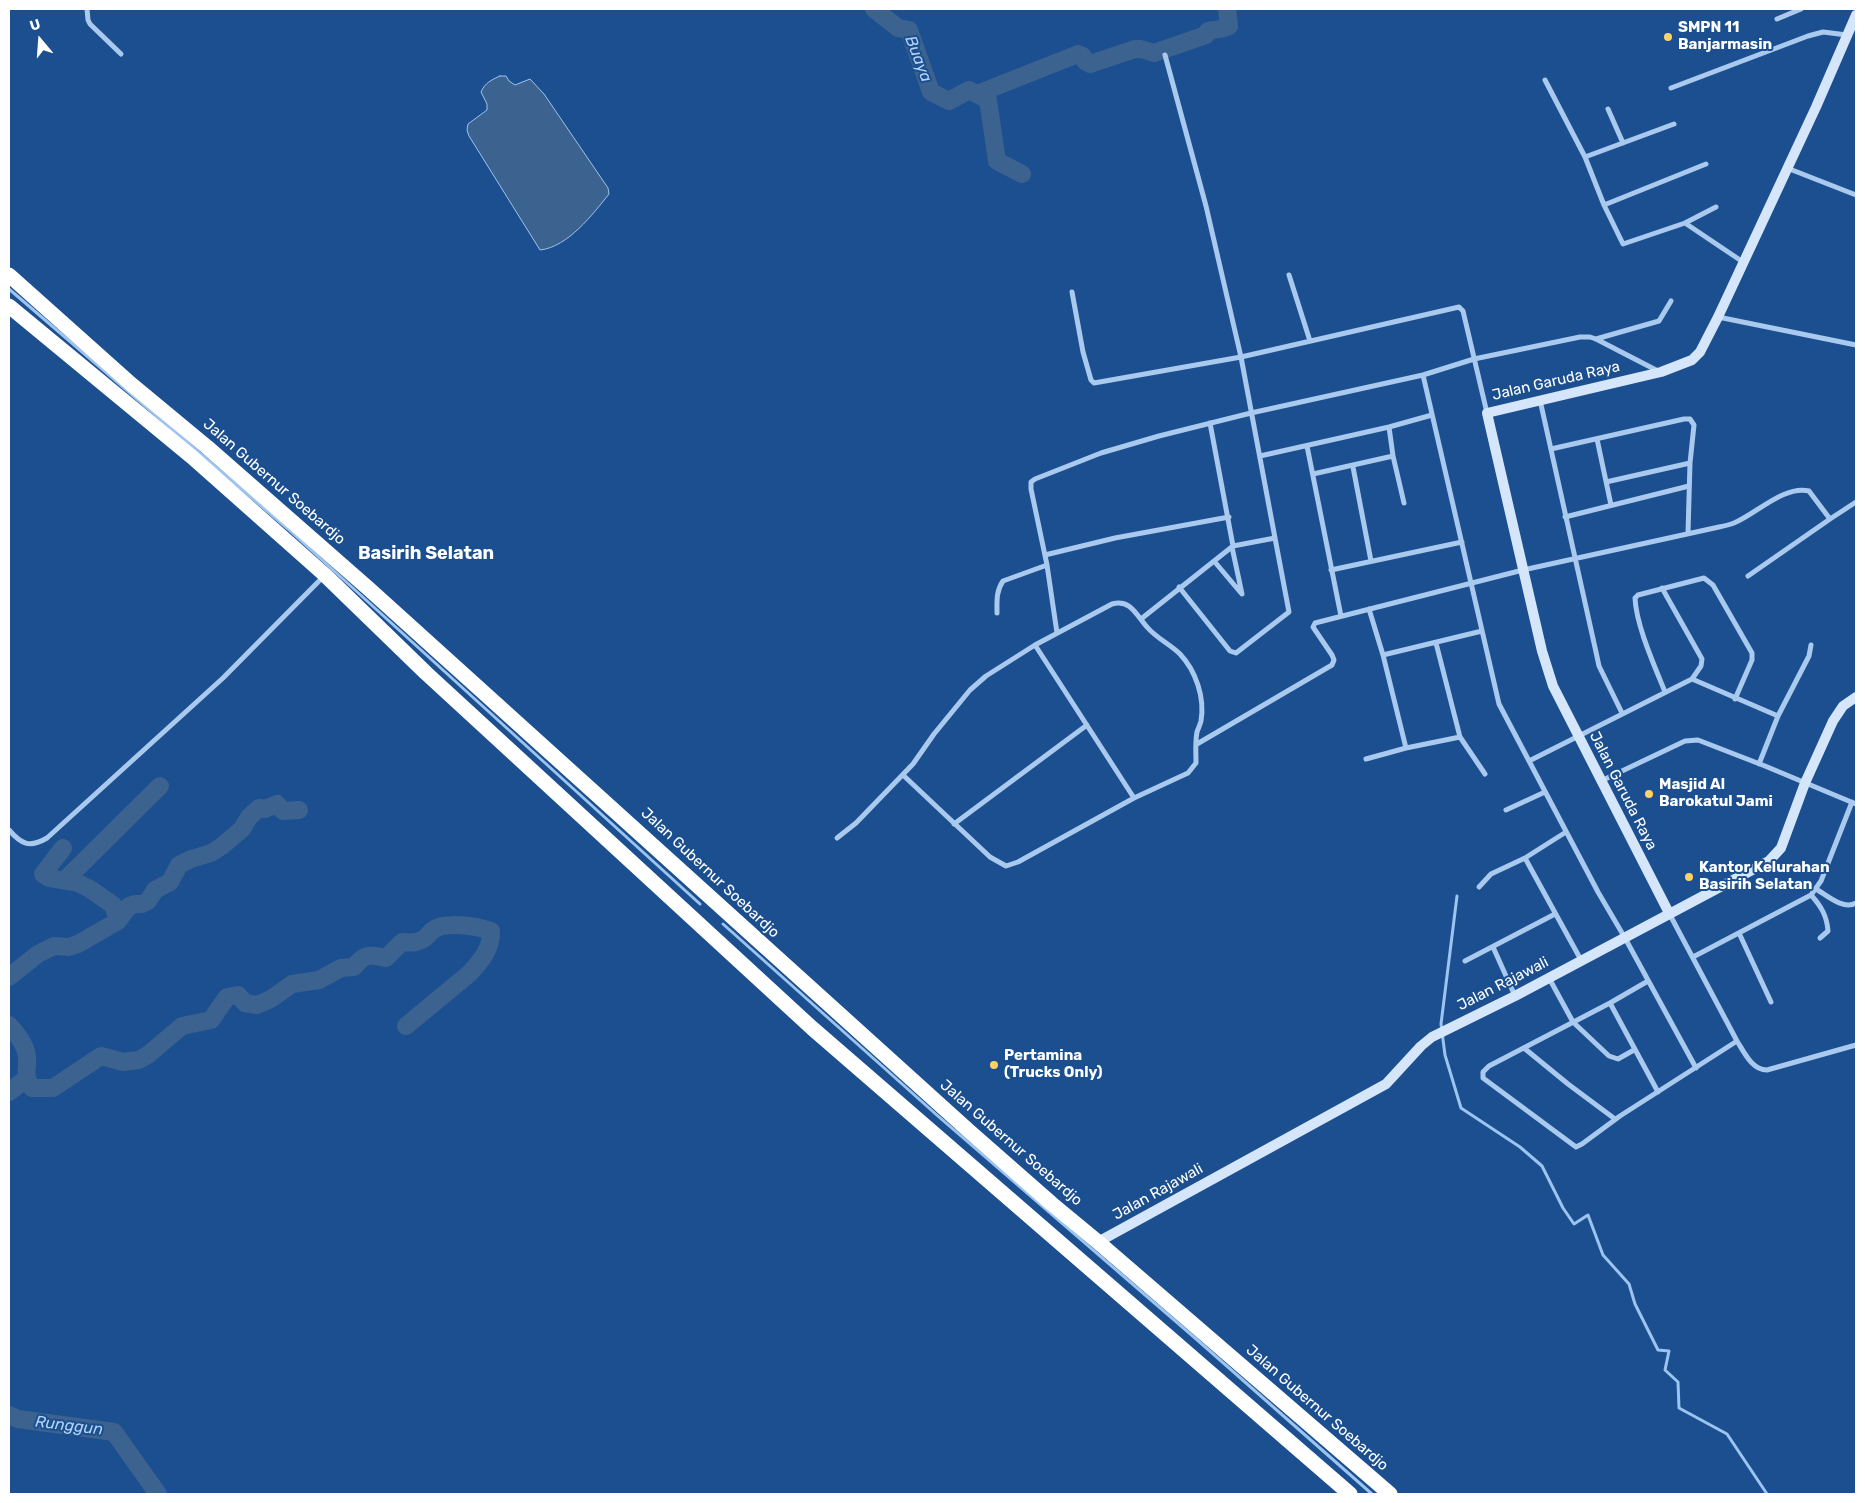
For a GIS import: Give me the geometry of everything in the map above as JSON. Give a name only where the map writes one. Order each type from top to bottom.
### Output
[{"type":"highway","name":"Jalan Gubernur Soebardjo","points":[[9,275],[131,384],[207,447],[369,589],[1011,1168],[1390,1494]]},
{"type":"highway","points":[[9,306],[192,457],[324,575],[426,673],[812,1028],[1350,1494]]},
{"type":"highway","points":[[699,924],[717,904]]},
{"type":"street","points":[[87,9],[90,24],[121,54]]},
{"type":"street","points":[[1777,19],[1802,9]]},
{"type":"street","name":"Jalan Garuda Raya","points":[[1670,913],[1600,782],[1552,686],[1542,652],[1488,413],[1661,372],[1692,360],[1700,352],[1718,318],[1816,107],[1856,15]]},
{"type":"street","points":[[1670,88],[1808,36],[1823,32],[1847,35]]},
{"type":"street","points":[[1165,55],[1206,206],[1242,357],[1289,612],[1236,653],[1230,651],[1179,588]]},
{"type":"street","points":[[1545,80],[1585,157],[1604,205],[1623,244],[1685,223],[1716,207]]},
{"type":"street","points":[[1608,109],[1623,142]]},
{"type":"street","points":[[1585,157],[1674,124]]},
{"type":"street","points":[[1604,205],[1706,164]]},
{"type":"street","points":[[1787,168],[1856,195]]},
{"type":"street","points":[[1685,223],[1743,262]]},
{"type":"street","points":[[1289,275],[1310,341]]},
{"type":"street","points":[[1072,292],[1083,352],[1091,380],[1094,383],[1242,357],[1459,308],[1463,311],[1488,413]]},
{"type":"street","points":[[1596,339],[1659,321],[1671,301]]},
{"type":"street","points":[[1718,318],[1856,345]]},
{"type":"street","points":[[1058,633],[1045,554],[1031,489],[1033,481],[1120,447],[1251,413],[1423,375],[1474,359],[1580,337],[1596,339],[1661,372]]},
{"type":"street","points":[[1423,375],[1498,704],[1598,892],[1696,1068]]},
{"type":"street","points":[[1540,400],[1599,666],[1622,713]]},
{"type":"street","points":[[1260,456],[1389,427],[1432,414]]},
{"type":"street","points":[[1551,449],[1684,418],[1690,419],[1694,425],[1690,463],[1688,533]]},
{"type":"street","points":[[1210,424],[1242,594],[1214,561]]},
{"type":"street","points":[[1389,427],[1393,456],[1404,503]]},
{"type":"street","points":[[1597,439],[1611,506]]},
{"type":"street","points":[[1307,446],[1341,616]]},
{"type":"street","points":[[1314,474],[1353,467],[1393,456]]},
{"type":"street","points":[[1606,482],[1690,463]]},
{"type":"street","points":[[1353,467],[1371,561]]},
{"type":"street","points":[[1565,517],[1690,486]]},
{"type":"street","points":[[1196,744],[1332,665],[1334,660],[1313,625],[1315,623],[1523,570],[1735,522],[1777,498],[1805,490],[1813,494],[1830,520]]},
{"type":"street","points":[[1748,576],[1856,502]]},
{"type":"street","points":[[1045,554],[1115,538],[1229,517]]},
{"type":"street","points":[[1141,619],[1232,546],[1275,538]]},
{"type":"street","points":[[1331,570],[1462,542]]},
{"type":"street","points":[[997,613],[997,594],[1003,581],[1047,565]]},
{"type":"street","points":[[9,830],[15,838],[26,844],[33,844],[47,838],[222,678],[324,575]]},
{"type":"street","points":[[1665,692],[1648,650],[1635,598],[1638,595],[1662,588],[1706,578],[1713,584],[1752,653],[1752,660],[1735,699]]},
{"type":"street","points":[[1529,761],[1692,679],[1701,666],[1702,659],[1662,588]]},
{"type":"street","points":[[836,838],[856,822],[903,774],[914,764],[934,734],[970,690],[986,676],[1035,645],[1112,604],[1118,602],[1130,606],[1147,628],[1180,654],[1192,672],[1202,701],[1201,722],[1197,732],[1196,763],[1188,773],[1134,798],[1018,862],[1006,866],[990,857],[903,774]]},
{"type":"street","points":[[1369,609],[1383,654],[1406,748]]},
{"type":"street","points":[[1383,654],[1436,643],[1482,630]]},
{"type":"street","points":[[1436,643],[1460,737],[1485,774]]},
{"type":"street","points":[[1035,645],[1134,798]]},
{"type":"street","points":[[1759,764],[1778,716],[1812,651],[1811,645]]},
{"type":"street","points":[[1692,679],[1778,716]]},
{"type":"street","name":"Jalan Rajawali","points":[[1098,1242],[1386,1084],[1421,1046],[1432,1037],[1515,996],[1758,868],[1776,855],[1781,848],[1805,783],[1833,721],[1843,706],[1856,697]]},
{"type":"street","points":[[954,824],[1087,725]]},
{"type":"street","points":[[1366,759],[1406,748],[1460,737]]},
{"type":"street","points":[[1600,782],[1686,741],[1698,740],[1854,803],[1821,881],[1811,895],[1692,957]]},
{"type":"street","points":[[1506,810],[1545,792]]},
{"type":"street","points":[[1479,887],[1491,874],[1526,858],[1566,832]]},
{"type":"street","points":[[1526,858],[1581,960]]},
{"type":"street","points":[[1816,889],[1843,905],[1851,906],[1856,903]]},
{"type":"street","points":[[1811,895],[1820,905],[1826,920],[1828,931],[1820,938]]},
{"type":"street","points":[[1670,913],[1737,1041],[1749,1059],[1758,1068],[1762,1070],[1856,1045]]},
{"type":"street","points":[[1465,961],[1555,914]]},
{"type":"street","points":[[1739,933],[1771,1002]]},
{"type":"street","points":[[1493,947],[1515,996]]},
{"type":"street","points":[[1549,978],[1573,1022],[1612,1058],[1621,1058],[1634,1050]]},
{"type":"street","points":[[1648,981],[1610,1004],[1489,1066],[1483,1072],[1483,1078],[1576,1147],[1737,1041]]},
{"type":"street","points":[[1610,1004],[1658,1092]]},
{"type":"street","points":[[1524,1048],[1568,1084],[1616,1119]]},
{"type":"water","points":[[500,76],[506,76],[515,85],[530,79],[544,94],[608,188],[609,194],[588,220],[570,236],[550,248],[540,250],[467,130],[468,124],[487,110],[487,104],[481,92],[484,86]]},
{"type":"waterway","name":"Buaya","points":[[874,9],[898,28],[909,30],[931,92],[949,101],[969,90],[988,100],[997,161],[1022,174]]},
{"type":"waterway","points":[[977,94],[1078,54],[1083,56],[1085,61],[1090,64],[1135,49],[1154,53],[1206,35],[1208,31],[1229,26],[1227,9]]},
{"type":"waterway","points":[[9,289],[288,529],[700,904]]},
{"type":"waterway","points":[[65,880],[160,786]]},
{"type":"waterway","points":[[9,977],[38,954],[54,946],[69,947],[78,944],[118,921],[129,906],[148,901],[155,890],[170,882],[179,865],[211,853],[222,846],[242,829],[249,817],[259,808],[265,809],[277,804],[283,811],[299,810]]},
{"type":"waterway","points":[[63,848],[43,874],[49,878],[78,883],[90,889],[113,905],[118,921]]},
{"type":"waterway","points":[[1457,896],[1441,1024],[1445,1055],[1461,1108],[1520,1147],[1542,1166],[1563,1208],[1574,1224],[1588,1215],[1603,1255],[1629,1284],[1635,1304],[1658,1350],[1669,1351],[1665,1370],[1678,1382],[1679,1408],[1727,1434],[1767,1494]]},
{"type":"waterway","points":[[723,924],[939,1117],[1372,1494]]},
{"type":"waterway","points":[[9,1025],[25,1048],[29,1084],[32,1088],[53,1088],[101,1056],[123,1062],[139,1060],[182,1026],[211,1020],[227,997],[238,995],[245,1003],[257,1005],[271,999],[292,984],[319,980],[341,968],[354,967],[364,957],[376,956],[386,958],[402,942],[420,941],[439,927],[461,925],[491,931],[488,949],[470,973],[406,1026]]},
{"type":"waterway","points":[[9,1092],[26,1079]]},
{"type":"waterway","name":"Runggun","points":[[9,1415],[18,1419],[114,1432],[158,1494]]},
{"type":"place","name":"SMPN 11 Banjarmasin","points":[[1668,37]]},
{"type":"place","name":"Masjid Al Barokatul Jami","points":[[1649,794]]},
{"type":"place","name":"Kantor Kelurahan Basirih Selatan","points":[[1689,877]]},
{"type":"place","name":"Pertamina (Trucks Only)","points":[[994,1065]]},
{"type":"district","name":"Basirih Selatan","points":[[426,554]]}]
